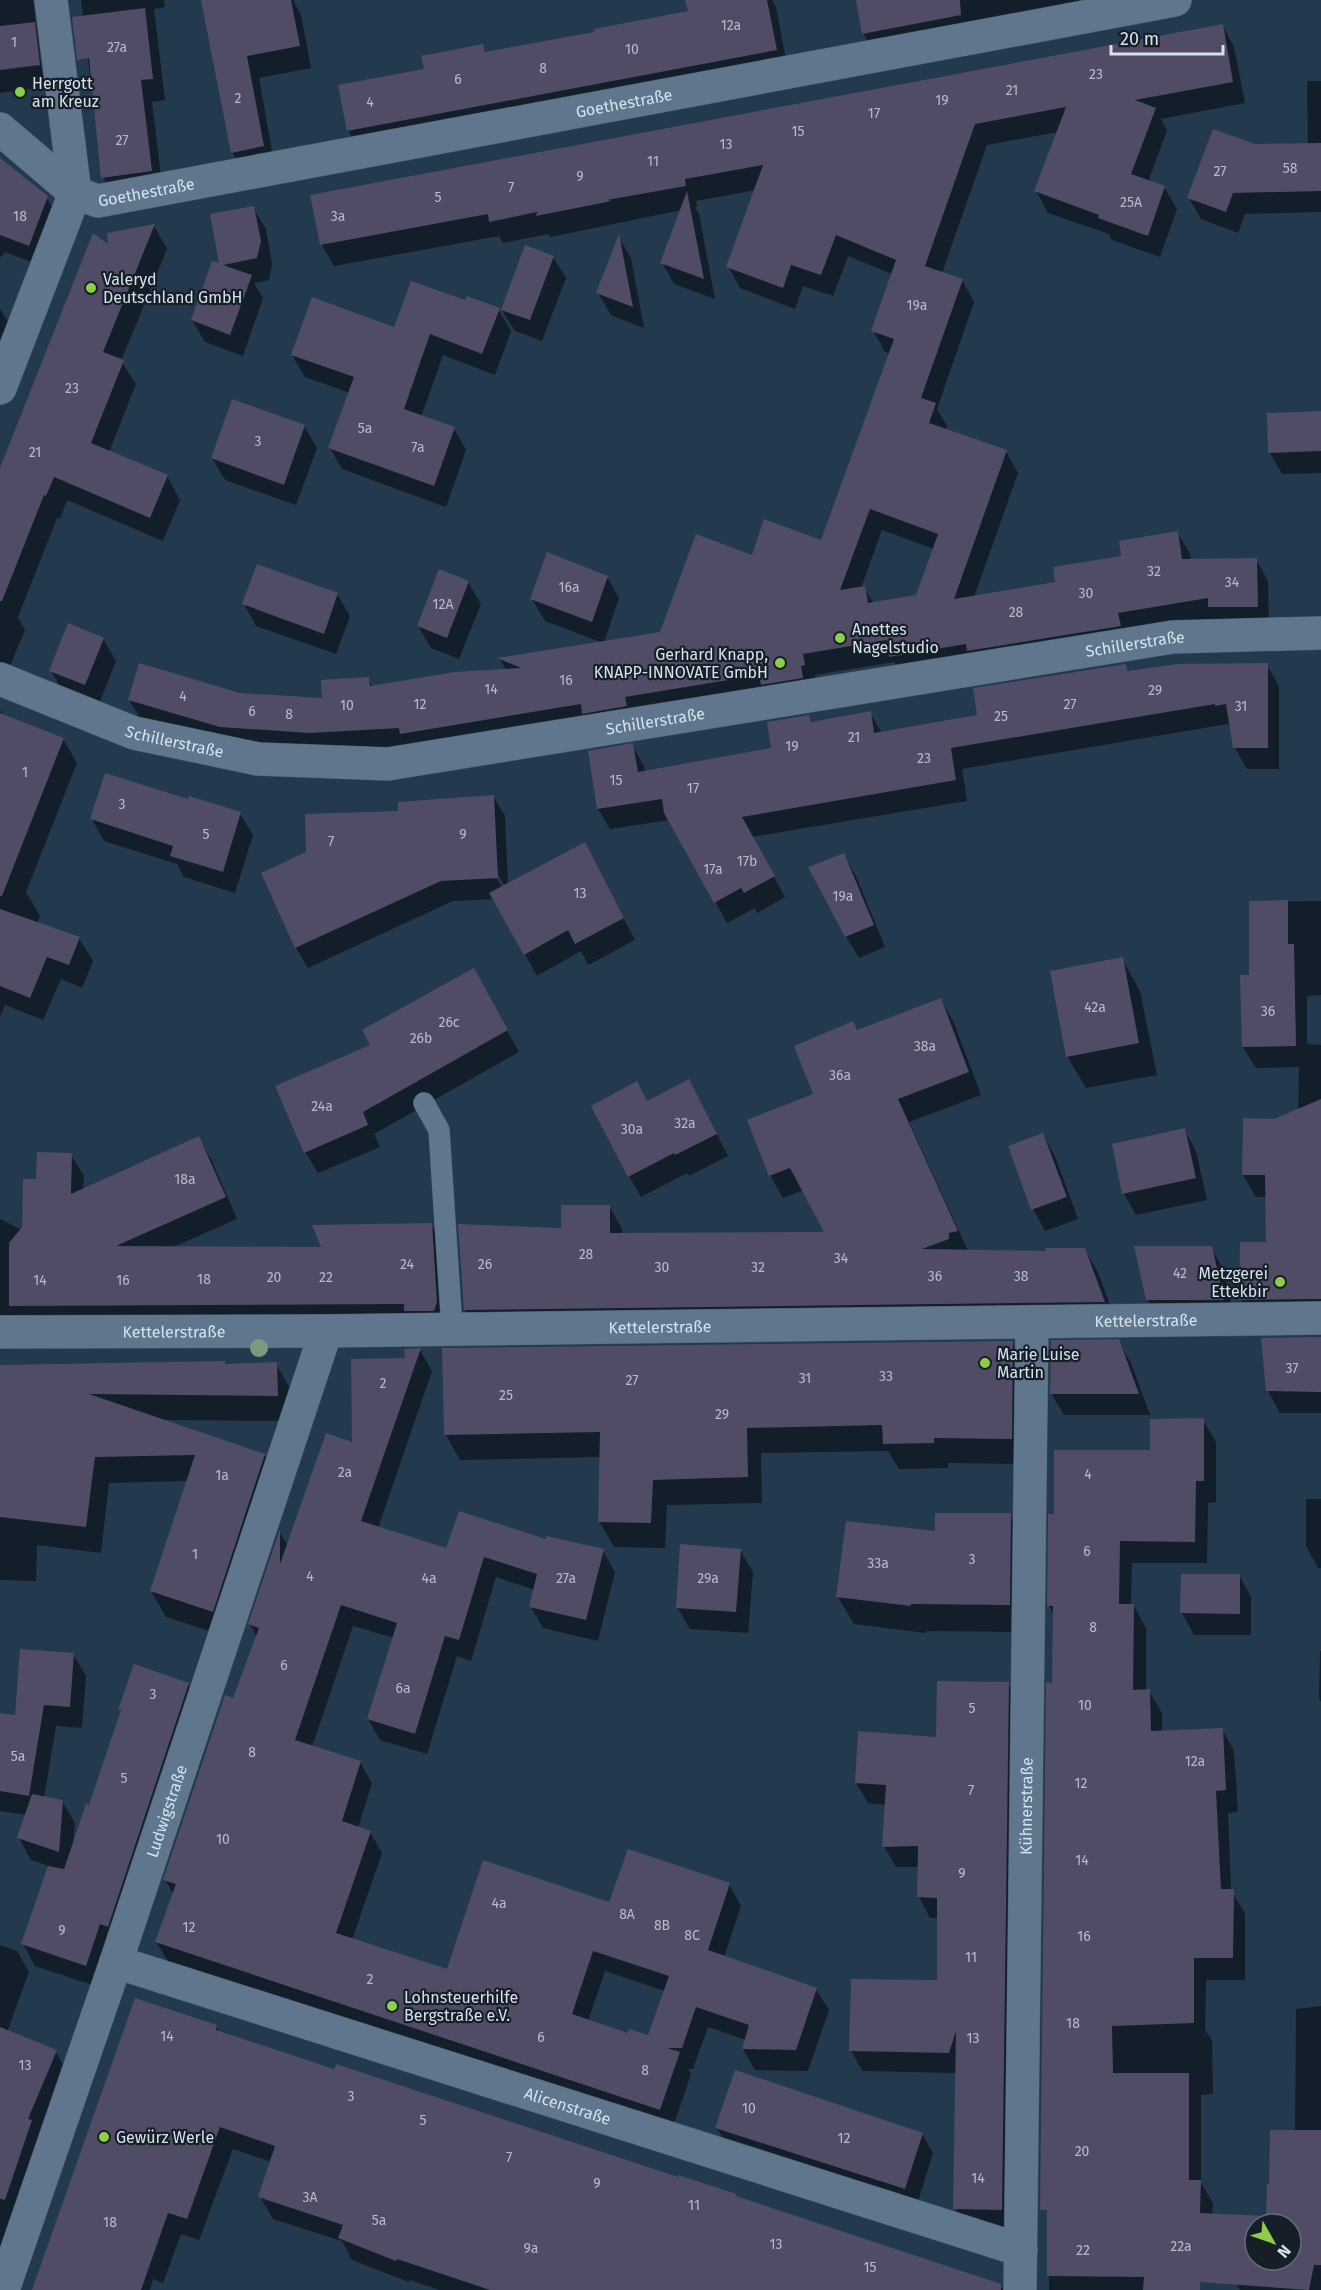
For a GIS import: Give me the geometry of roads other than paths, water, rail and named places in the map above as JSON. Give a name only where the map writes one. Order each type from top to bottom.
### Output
[{"type":"street","points":[[0,388],[75,193],[51,0]]},
{"type":"street","name":"Goethestraße","points":[[75,193],[98,201],[1175,0]]},
{"type":"street","points":[[0,129],[75,193]]},
{"type":"street","name":"Schillerstraße","points":[[0,679],[134,733],[258,759],[388,764],[1173,637],[1321,633]]},
{"type":"street","name":"Kettelerstraße","points":[[0,1332],[326,1331],[1321,1318]]},
{"type":"street","name":"Kühnerstraße","points":[[1020,2290],[1032,1322]]},
{"type":"street","name":"Ludwigstraße","points":[[3,2290],[116,1962],[326,1331]]},
{"type":"street","name":"Alicenstraße","points":[[116,1962],[1020,2250]]},
{"type":"lane","points":[[424,1103],[439,1130],[452,1329]]},
{"type":"place","name":"Herrgott am Kreuz","points":[[20,92]]},
{"type":"place","name":"Valeryd Deutschland GmbH","points":[[91,288]]},
{"type":"place","name":"Anettes Nagelstudio","points":[[840,638]]},
{"type":"place","name":"Gerhard Knapp, KNAPP-INNOVATE GmbH","points":[[780,663]]},
{"type":"place","name":"Metzgerei Ettekbir","points":[[1280,1282]]},
{"type":"place","name":"Marie Luise Martin","points":[[985,1363]]},
{"type":"place","name":"Lohnsteuerhilfe Bergstraße e.V.","points":[[392,2006]]},
{"type":"place","name":"Gewürz Werle","points":[[104,2137]]}]
